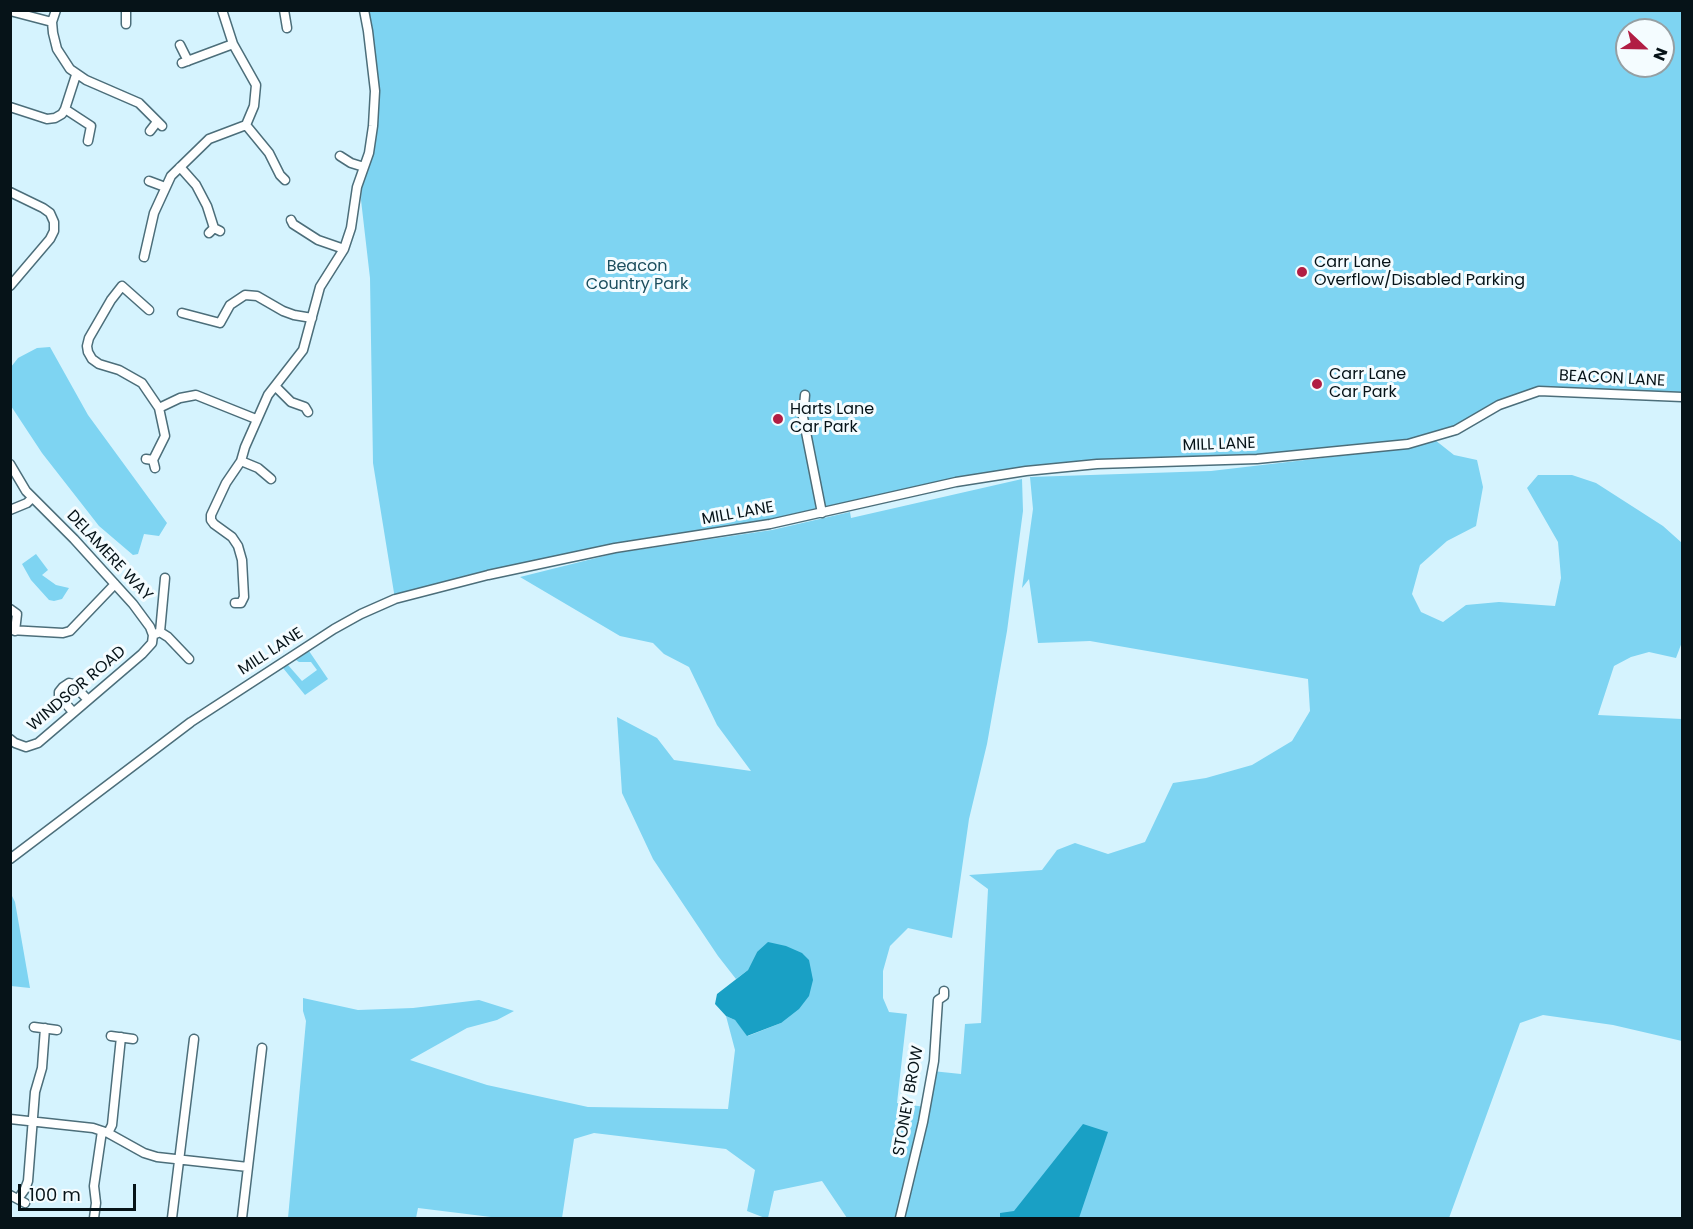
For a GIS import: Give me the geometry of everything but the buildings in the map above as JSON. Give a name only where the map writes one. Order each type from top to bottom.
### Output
[{"type":"street","points":[[56,10],[52,22],[57,49],[64,61],[76,75],[139,103],[159,124],[150,131]]},
{"type":"street","points":[[126,10],[126,24]]},
{"type":"street","points":[[144,257],[154,213],[165,187],[180,166],[209,139],[246,125],[254,106],[256,85],[233,44],[222,10]]},
{"type":"street","points":[[284,10],[287,27]]},
{"type":"street","points":[[241,605],[244,597],[242,560],[238,546],[232,537],[214,524],[211,515],[226,483],[241,461],[256,419],[268,395],[303,350],[320,287],[344,249],[351,228],[357,187],[373,126],[375,91],[364,10]]},
{"type":"street","points":[[10,11],[52,22]]},
{"type":"street","points":[[180,45],[185,62],[233,44]]},
{"type":"street","points":[[10,107],[47,118],[55,118],[65,109],[76,75]]},
{"type":"street","points":[[65,109],[94,124],[88,141]]},
{"type":"street","points":[[246,125],[269,153],[280,179]]},
{"type":"street","points":[[339,155],[351,163],[364,167]]},
{"type":"street","points":[[180,166],[196,185],[207,206],[214,231]]},
{"type":"street","points":[[149,181],[165,187]]},
{"type":"street","points":[[10,192],[43,208],[50,213],[54,222],[54,231],[50,239],[10,286]]},
{"type":"street","points":[[291,226],[318,240],[344,249]]},
{"type":"street","points":[[149,310],[123,284],[111,300],[89,338],[87,346],[88,352],[99,364],[119,370],[142,383],[159,408],[165,436],[151,463]]},
{"type":"street","points":[[185,312],[221,327],[230,305],[244,295],[256,296],[294,315],[312,318]]},
{"type":"street","points":[[275,386],[291,402],[305,407],[308,412]]},
{"type":"street","name":"BEACON LANE","points":[[1539,391],[1683,397]]},
{"type":"street","name":"MILL LANE","points":[[10,859],[192,722],[334,629],[395,599],[488,575],[615,548],[760,526],[956,482],[1026,471],[1097,464],[1257,459],[1408,444],[1456,430],[1499,405],[1539,391]]},
{"type":"street","points":[[159,408],[180,398],[196,395],[256,419]]},
{"type":"street","points":[[805,395],[803,417],[822,513]]},
{"type":"street","points":[[241,461],[258,468],[271,479]]},
{"type":"street","name":"DELAMERE WAY","points":[[10,464],[32,498],[74,539],[157,634],[168,637],[189,659]]},
{"type":"street","points":[[10,510],[27,503],[32,498]]},
{"type":"street","points":[[157,634],[165,578]]},
{"type":"street","points":[[10,609],[17,614],[13,630],[63,633],[70,631],[115,584]]},
{"type":"street","name":"WINDSOR ROAD","points":[[10,739],[26,747],[38,743],[142,654],[157,634]]},
{"type":"street","points":[[73,712],[59,696],[63,687],[69,683],[73,684],[87,700]]},
{"type":"street","name":"STONEY BROW","points":[[900,1218],[926,1108],[934,1061],[938,1000],[944,996],[944,991]]},
{"type":"street","points":[[34,1027],[57,1030]]},
{"type":"street","points":[[18,1199],[28,1181],[35,1092],[42,1068],[45,1028]]},
{"type":"street","points":[[111,1036],[134,1039]]},
{"type":"street","points":[[94,1218],[96,1203],[94,1186],[105,1132],[112,1125],[121,1037]]},
{"type":"street","points":[[172,1218],[194,1039]]},
{"type":"street","points":[[242,1218],[262,1048]]},
{"type":"street","points":[[10,1119],[93,1128],[105,1132],[144,1154],[248,1167]]},
{"type":"green space","name":"Beacon Country Park","points":[[364,11],[1682,11],[1682,397],[1539,391],[1440,435],[1408,444],[1257,459],[1026,471],[770,524],[615,548],[395,599],[373,463],[370,278],[361,200],[362,174],[375,91]]},
{"type":"green space","points":[[50,347],[88,415],[167,523],[159,536],[144,534],[138,554],[133,555],[99,526],[42,453],[11,406],[11,367],[18,358],[37,348]]},
{"type":"green space","points":[[1435,440],[1454,455],[1477,460],[1483,487],[1476,526],[1447,541],[1420,565],[1412,594],[1421,612],[1443,622],[1466,605],[1499,602],[1555,606],[1561,578],[1558,542],[1527,488],[1538,475],[1572,475],[1596,483],[1663,526],[1682,543],[1682,642],[1676,658],[1649,652],[1631,657],[1614,666],[1598,715],[1682,719],[1682,1041],[1613,1025],[1543,1015],[1520,1023],[1449,1218],[847,1218],[822,1181],[774,1191],[768,1218],[765,1218],[747,1211],[755,1170],[726,1149],[594,1133],[574,1139],[562,1218],[499,1218],[418,1208],[416,1218],[288,1218],[306,1021],[303,998],[358,1010],[413,1008],[479,1000],[514,1011],[497,1020],[467,1028],[410,1060],[487,1085],[588,1107],[728,1109],[735,1050],[726,1016],[735,1020],[748,1036],[781,1023],[757,952],[748,970],[736,979],[653,859],[622,793],[617,717],[657,738],[674,760],[751,771],[717,725],[689,667],[664,654],[653,643],[620,636],[520,577],[616,553],[772,530],[850,512],[851,518],[1022,479],[1023,511],[1007,631],[987,744],[969,819],[952,938],[908,928],[890,946],[883,971],[883,998],[889,1012],[907,1014],[897,1103],[925,1107],[932,1071],[961,1074],[965,1024],[981,1023],[988,889],[969,875],[1042,870],[1057,850],[1075,843],[1108,854],[1145,842],[1173,783],[1206,778],[1252,765],[1292,741],[1310,711],[1308,679],[1090,641],[1038,643],[1029,579],[1022,588],[1033,509],[1030,477],[1211,471],[1408,448]]},
{"type":"green space","points":[[36,554],[48,570],[42,575],[56,585],[69,588],[62,599],[49,600],[31,580],[22,564]]},
{"type":"green space","points":[[309,651],[328,679],[305,695],[283,668],[288,665],[302,681],[317,670],[311,662],[296,660]]},
{"type":"green space","points":[[11,894],[15,902],[30,988],[11,986]]},
{"type":"shaded area","points":[[768,942],[802,953],[809,960],[813,980],[809,996],[799,1009],[781,1023],[747,1036],[735,1020],[726,1016],[715,1004],[717,994],[748,970],[757,952]]},
{"type":"shaded area","points":[[1083,1124],[1108,1132],[1079,1218],[1000,1218],[1000,1213],[1014,1211]]},
{"type":"place","name":"Carr Lane Overflow/Disabled Parking","points":[[1302,272]]},
{"type":"place","name":"Carr Lane Car Park","points":[[1317,384]]},
{"type":"place","name":"Harts Lane Car Park","points":[[778,419]]}]
